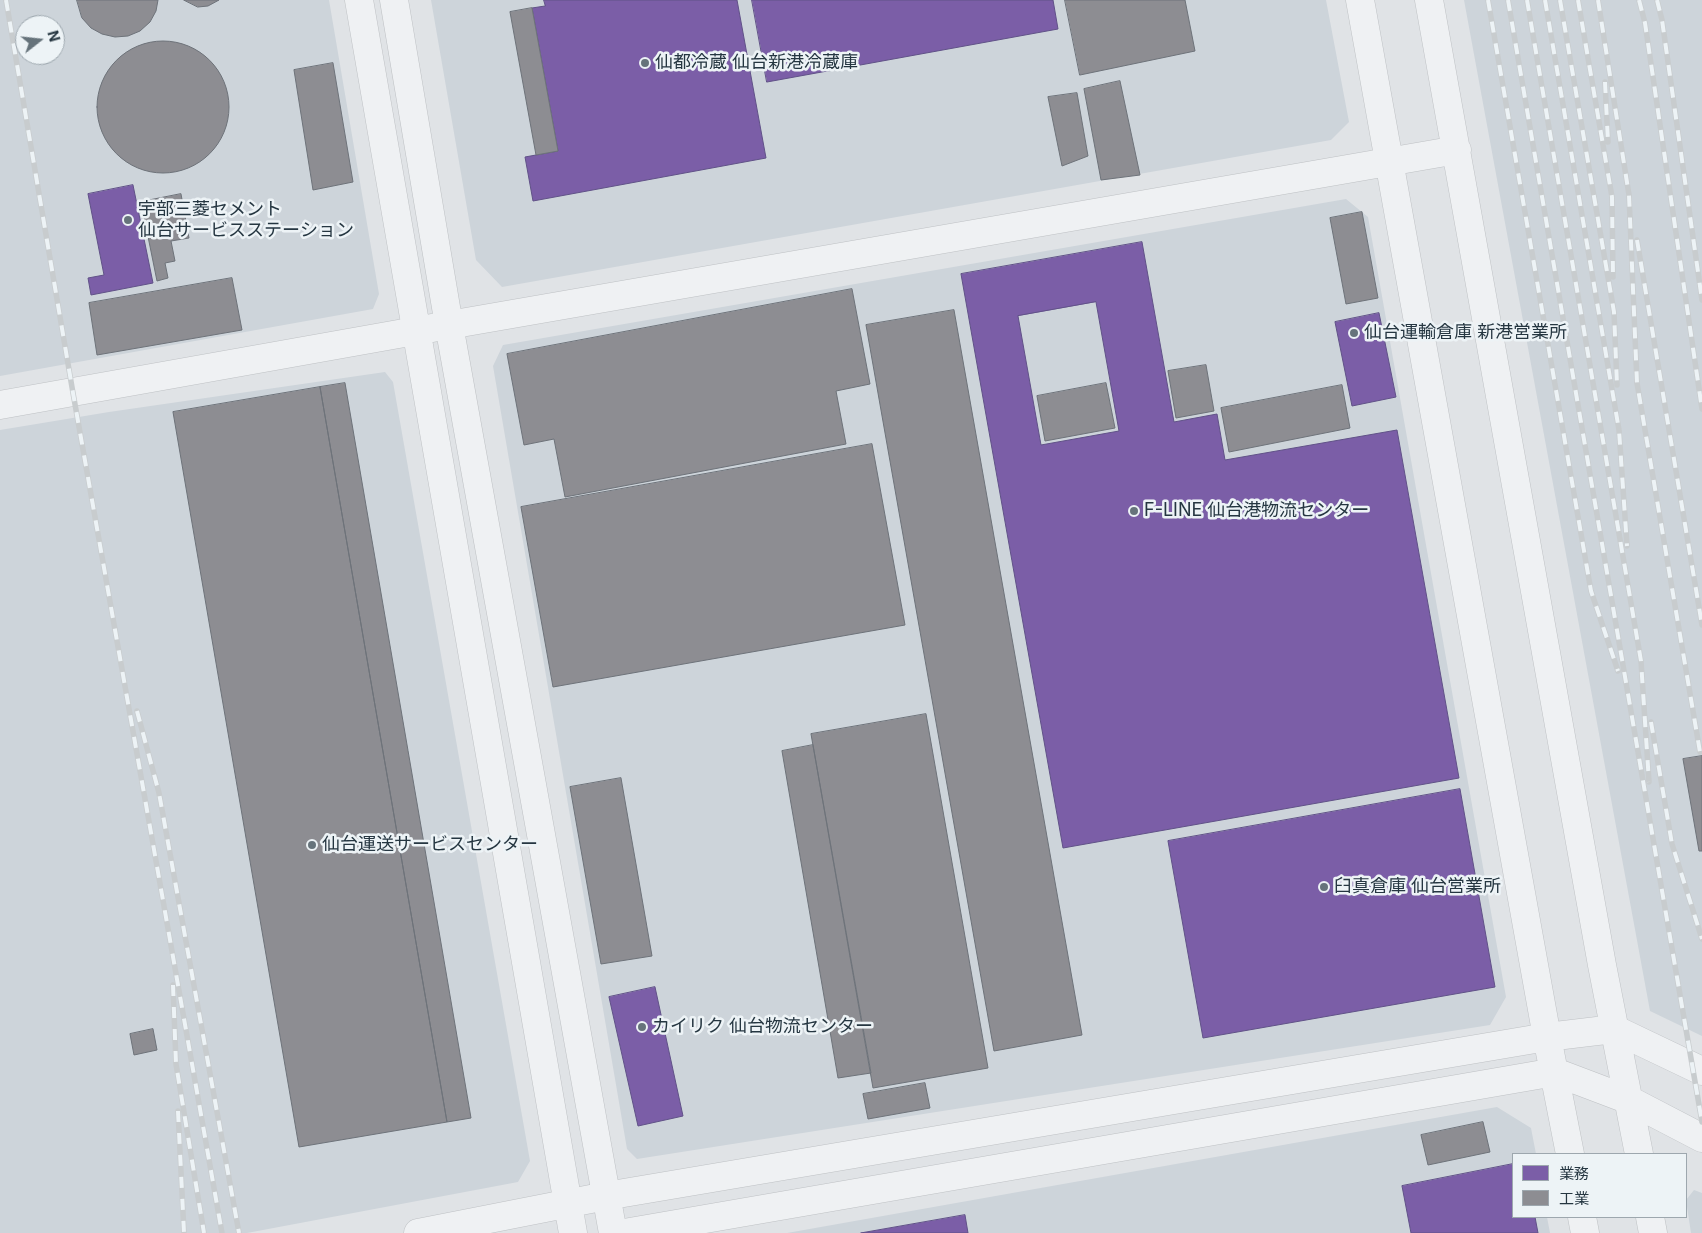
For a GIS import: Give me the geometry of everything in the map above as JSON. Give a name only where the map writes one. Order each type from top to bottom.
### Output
[{"type":"street","points":[[359,0],[573,1233]]},
{"type":"street","points":[[394,0],[449,325],[613,1233]]},
{"type":"street","points":[[1360,0],[1570,1153]]},
{"type":"street","points":[[1429,0],[1614,1029],[1630,1100],[1639,1153]]},
{"type":"street","points":[[0,405],[1457,150]]},
{"type":"street","points":[[418,1233],[606,1196],[1548,1037],[1614,1029],[1702,1071]]},
{"type":"street","points":[[624,1233],[1555,1072],[1630,1100],[1702,1138]]},
{"type":"street","points":[[1582,1218],[1585,1233]]},
{"type":"street","points":[[1650,1218],[1653,1233]]},
{"type":"shaded area","points":[[0,0],[329,0],[379,294],[373,309],[0,376]]},
{"type":"shaded area","points":[[431,0],[1326,0],[1349,122],[1331,140],[502,287],[476,260]]},
{"type":"shaded area","points":[[1464,0],[1702,0],[1702,1036],[1650,1011]]},
{"type":"shaded area","points":[[1346,199],[1368,217],[1506,997],[1490,1025],[637,1159],[627,1149],[493,366],[503,345]]},
{"type":"shaded area","points":[[385,372],[393,382],[530,1161],[518,1182],[247,1233],[0,1233],[0,430],[109,412]]},
{"type":"shaded area","points":[[1497,1107],[1531,1128],[1536,1153],[1512,1153],[1512,1218],[1547,1218],[1550,1233],[787,1233]]},
{"type":"shaded area","points":[[1694,1190],[1702,1193],[1702,1233],[1691,1233],[1687,1199]]},
{"type":"building: 業務","points":[[544,0],[737,0],[766,158],[533,201],[525,157],[558,151],[532,8],[545,6]]},
{"type":"building: 業務","points":[[752,0],[1053,0],[1058,29],[767,82]]},
{"type":"building: 業務","points":[[133,185],[153,283],[91,295],[88,278],[104,275],[88,194]]},
{"type":"building: 業務","points":[[1142,242],[1174,422],[1217,414],[1225,460],[1397,430],[1459,778],[1063,848],[961,274]],"holes":[[[1096,302],[1119,431],[1041,445],[1018,316]]]},
{"type":"building: 業務","points":[[1379,313],[1396,397],[1352,406],[1335,322]]},
{"type":"building: 業務","points":[[1460,789],[1495,987],[1203,1038],[1168,841]]},
{"type":"building: 業務","points":[[655,987],[683,1116],[638,1126],[609,997]]},
{"type":"building: 業務","points":[[1512,1164],[1512,1218],[1535,1218],[1538,1233],[1411,1233],[1402,1186]]},
{"type":"building: 業務","points":[[965,1215],[968,1233],[861,1233]]},
{"type":"building: 工業","points":[[77,0],[158,0],[156,11],[150,22],[140,31],[128,36],[115,37],[102,34],[91,28],[82,18]]},
{"type":"building: 工業","points":[[184,0],[219,0],[208,6],[198,7]]},
{"type":"building: 工業","points":[[1065,0],[1185,0],[1195,51],[1080,75]]},
{"type":"building: 工業","points":[[532,8],[558,151],[536,155],[510,12]]},
{"type":"building: 工業","points":[[163,41],[176,42],[188,46],[210,60],[224,82],[228,94],[228,120],[224,132],[210,154],[188,168],[176,172],[163,173],[150,172],[138,168],[116,154],[102,132],[98,120],[97,107],[98,94],[102,82],[116,60],[138,46],[150,42]]},
{"type":"building: 工業","points":[[333,63],[353,182],[313,190],[294,70]]},
{"type":"building: 工業","points":[[1120,81],[1140,175],[1101,180],[1084,89]]},
{"type":"building: 工業","points":[[1077,93],[1088,156],[1062,166],[1048,97]]},
{"type":"building: 工業","points":[[181,194],[189,238],[171,241],[175,261],[165,263],[168,278],[157,281],[141,202]]},
{"type":"building: 工業","points":[[1362,212],[1378,298],[1346,304],[1330,218]]},
{"type":"building: 工業","points":[[232,278],[242,330],[97,355],[89,303]]},
{"type":"building: 工業","points":[[852,289],[870,384],[836,391],[846,444],[565,497],[554,439],[524,445],[507,354]]},
{"type":"building: 工業","points":[[954,310],[1082,1035],[994,1051],[866,325]]},
{"type":"building: 工業","points":[[1206,365],[1214,411],[1176,418],[1168,371]]},
{"type":"building: 工業","points":[[345,383],[471,1118],[447,1122],[320,387]]},
{"type":"building: 工業","points":[[1106,383],[1115,428],[1045,441],[1037,396]]},
{"type":"building: 工業","points":[[1342,385],[1350,428],[1229,452],[1221,408]]},
{"type":"building: 工業","points":[[320,387],[447,1122],[299,1147],[173,412]]},
{"type":"building: 工業","points":[[872,444],[905,625],[553,687],[521,507]]},
{"type":"building: 工業","points":[[926,714],[988,1068],[873,1088],[811,734]]},
{"type":"building: 工業","points":[[813,745],[871,1073],[838,1078],[782,751]]},
{"type":"building: 工業","points":[[1702,756],[1702,851],[1699,851],[1683,759]]},
{"type":"building: 工業","points":[[621,778],[652,956],[601,964],[570,787]]},
{"type":"building: 工業","points":[[153,1029],[157,1050],[134,1055],[130,1034]]},
{"type":"building: 工業","points":[[925,1083],[930,1108],[868,1119],[863,1094]]},
{"type":"building: 工業","points":[[1483,1122],[1490,1152],[1428,1165],[1421,1135]]},
{"type":"railway","points":[[6,0],[73,393],[222,1233]]},
{"type":"railway","points":[[1488,0],[1591,591],[1618,671]]},
{"type":"railway","points":[[1508,0],[1702,1122]]},
{"type":"railway","points":[[1527,0],[1641,661],[1649,782]]},
{"type":"railway","points":[[1545,0],[1619,430],[1627,546]]},
{"type":"railway","points":[[1560,0],[1614,312],[1617,385]]},
{"type":"railway","points":[[1578,0],[1612,197],[1613,277]]},
{"type":"railway","points":[[1598,0],[1629,195],[1637,383],[1700,752]]},
{"type":"railway","points":[[1639,0],[1645,23],[1702,409]]},
{"type":"railway","points":[[1657,0],[1662,20],[1702,300]]},
{"type":"railway","points":[[1605,82],[1608,142]]},
{"type":"railway","points":[[1637,240],[1702,625]]},
{"type":"railway","points":[[137,711],[159,793],[239,1233]]},
{"type":"railway","points":[[1651,722],[1672,844],[1702,939]]},
{"type":"railway","points":[[173,985],[176,1064],[204,1233]]},
{"type":"railway","points":[[178,1111],[184,1233]]},
{"type":"place","name":"仙都冷蔵 仙台新港冷蔵庫","points":[[645,63]]},
{"type":"place","name":"宇部三菱セメント 仙台サービスステーション","points":[[128,220]]},
{"type":"place","name":"仙台運輸倉庫 新港営業所","points":[[1354,333]]},
{"type":"place","name":"F-LINE 仙台港物流センター","points":[[1134,511]]},
{"type":"place","name":"仙台運送サービスセンター","points":[[312,845]]},
{"type":"place","name":"臼真倉庫 仙台営業所","points":[[1324,887]]},
{"type":"place","name":"カイリク 仙台物流センター","points":[[642,1027]]}]
